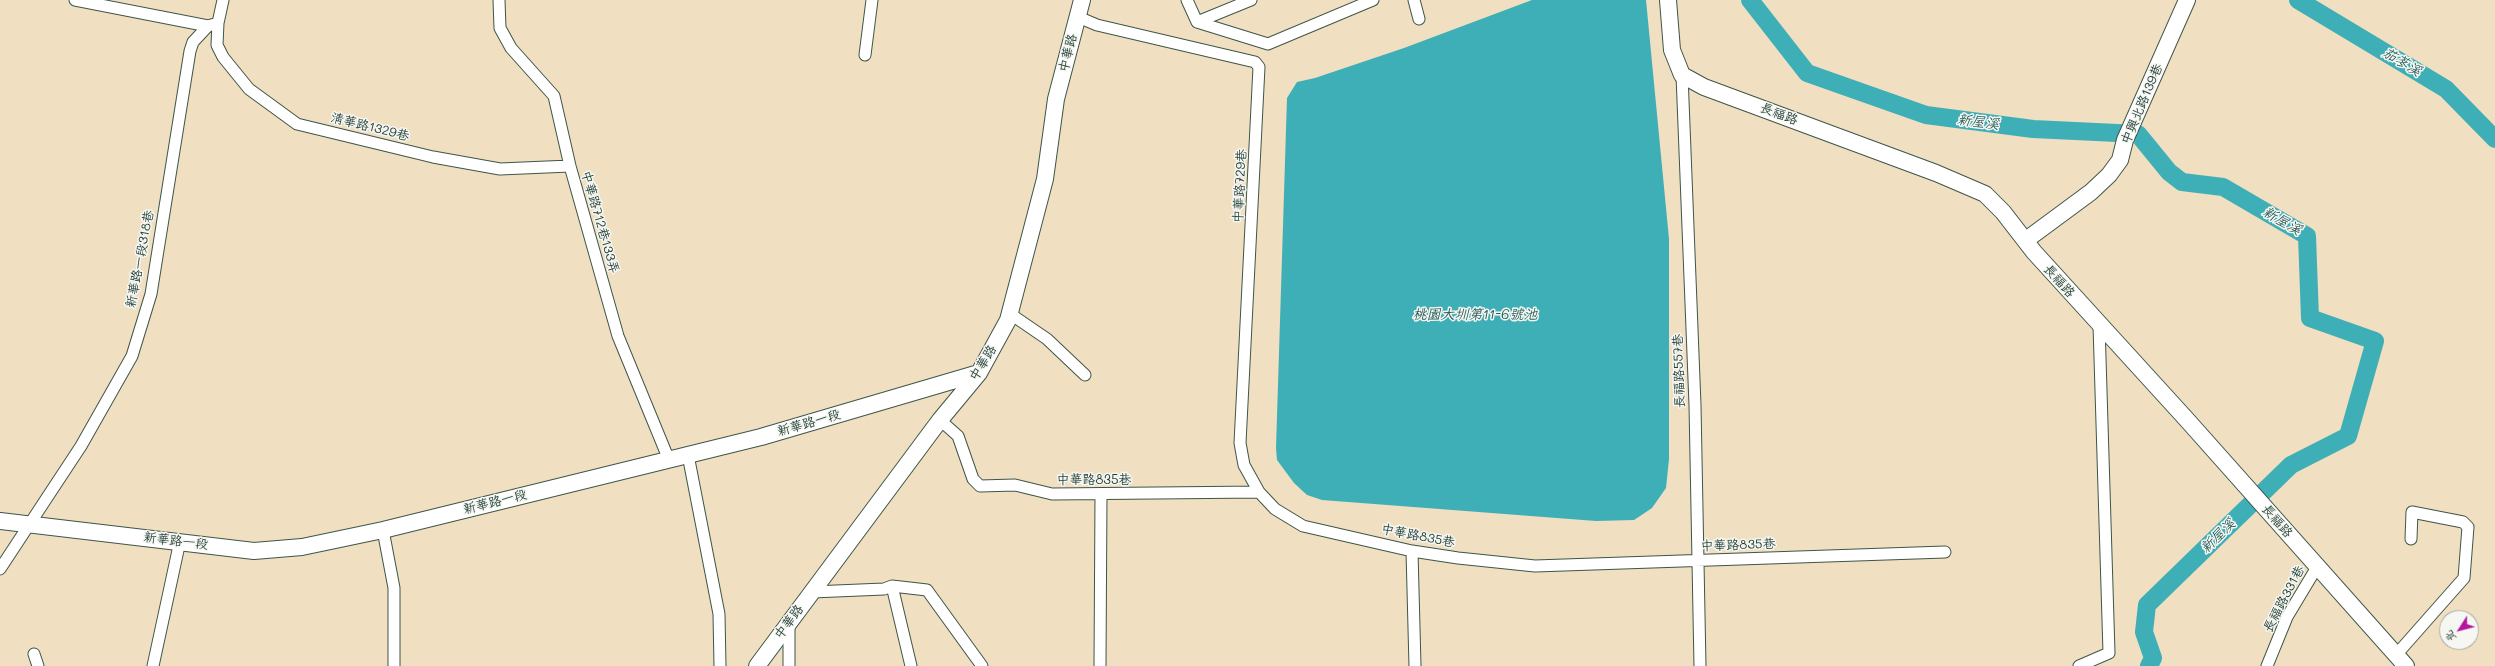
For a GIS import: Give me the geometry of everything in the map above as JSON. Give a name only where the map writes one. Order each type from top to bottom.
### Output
[{"type":"street","points":[[75,0],[213,25]]},
{"type":"street","name":"清華路1329巷","points":[[223,0],[213,25],[217,45],[223,57],[249,88],[297,124],[433,158],[500,170],[570,166]]},
{"type":"street","name":"中華路712巷133弄","points":[[498,0],[500,28],[508,41],[554,96],[570,166],[618,336],[669,460]]},
{"type":"street","points":[[865,55],[872,0]]},
{"type":"street","points":[[1187,0],[1197,22],[1268,44],[1374,0]]},
{"type":"street","points":[[1197,22],[1251,0]]},
{"type":"street","points":[[1414,0],[1419,19]]},
{"type":"street","points":[[1668,0],[1672,50],[1682,75]]},
{"type":"street","name":"中興北路139巷","points":[[2026,240],[2091,192],[2109,175],[2120,160],[2125,140],[2187,0]]},
{"type":"street","name":"中華路","points":[[757,666],[940,420],[979,373],[1004,327],[1029,246],[1046,179],[1056,99],[1079,5]]},
{"type":"street","name":"中華路729巷","points":[[1079,5],[1097,25],[1255,62],[1259,67],[1240,443],[1244,465],[1259,492]]},
{"type":"street","name":"新華路一段318巷","points":[[0,569],[81,446],[132,356],[151,294],[190,50],[193,42],[213,25]]},
{"type":"street","name":"長福路","points":[[1682,75],[1704,86],[1972,187],[1985,194],[2099,325],[2248,488],[2401,661]]},
{"type":"street","name":"長福路557巷","points":[[1682,75],[1695,405],[1696,560],[1700,666]]},
{"type":"street","points":[[1009,312],[1047,339],[1085,375]]},
{"type":"street","points":[[2079,666],[2109,653],[2099,325]]},
{"type":"street","name":"新華路一段","points":[[0,520],[254,550],[302,547],[383,530],[761,437],[979,373]]},
{"type":"street","name":"中華路835巷","points":[[940,420],[958,436],[973,480],[980,486],[1015,485],[1052,494],[1259,492],[1275,509],[1303,526],[1412,551],[1535,566],[1945,552]]},
{"type":"street","points":[[688,455],[719,614],[720,666]]},
{"type":"street","points":[[1100,666],[1101,494]]},
{"type":"street","points":[[2401,661],[2464,578],[2468,527],[2463,522],[2412,512],[2411,539]]},
{"type":"street","points":[[383,530],[394,588],[394,666]]},
{"type":"street","points":[[152,666],[180,541]]},
{"type":"street","points":[[1412,551],[1415,666]]},
{"type":"street","name":"長福路331巷","points":[[2267,666],[2287,617],[2317,567]]},
{"type":"street","points":[[892,586],[911,666]]},
{"type":"street","points":[[812,592],[884,589],[892,586],[927,590],[982,666]]},
{"type":"street","points":[[789,666],[790,621]]},
{"type":"street","points":[[34,654],[38,666]]},
{"type":"water","name":"桃園大圳第11-6號池","points":[[1532,0],[1646,0],[1669,239],[1669,459],[1666,488],[1652,508],[1634,520],[1596,521],[1322,500],[1307,495],[1294,483],[1277,460],[1276,448],[1287,98],[1297,82],[1315,78],[1404,48]]},
{"type":"waterway","name":"新屋溪","points":[[1750,0],[1807,73],[1926,115],[2033,129],[2138,134],[2169,172],[2182,182],[2223,187],[2307,236],[2310,318],[2375,341],[2348,436],[2291,465],[2147,605],[2144,632],[2153,658],[2149,666]]},
{"type":"waterway","name":"茄苳溪","points":[[2298,0],[2446,89],[2495,139]]}]
